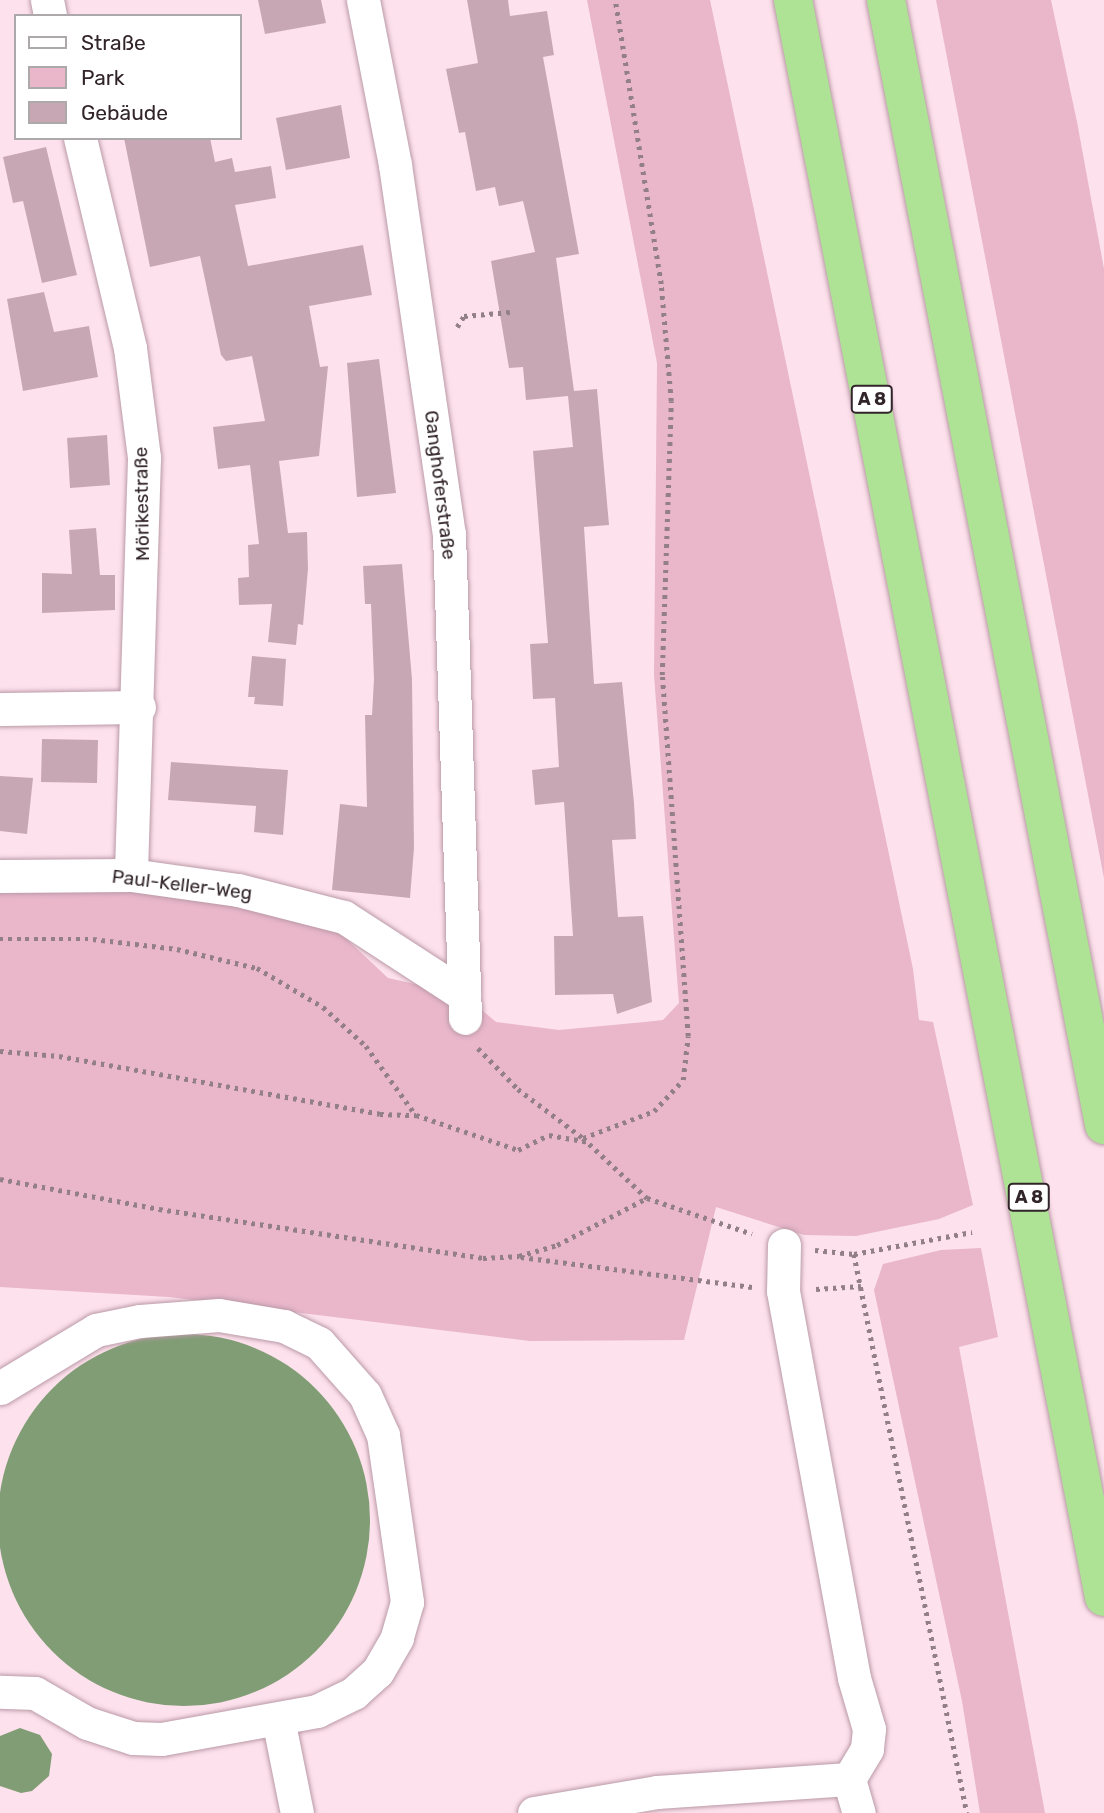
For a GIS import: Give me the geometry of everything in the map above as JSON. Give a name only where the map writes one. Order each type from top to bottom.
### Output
[{"type":"highway","name":"A 8","points":[[793,0],[1104,1597]]},
{"type":"highway","points":[[886,0],[1104,1125]]},
{"type":"street","name":"Ganghoferstraße","points":[[363,0],[393,156],[449,534],[464,1007]]},
{"type":"street","name":"Mörikestraße","points":[[80,140],[130,348],[144,458],[139,707],[131,875]]},
{"type":"street","points":[[0,709],[139,707]]},
{"type":"street","name":"Paul-Keller-Weg","points":[[0,876],[131,875],[238,890],[344,917],[464,1007]]},
{"type":"street","points":[[784,1245],[782,1291],[854,1678],[869,1729],[867,1749],[849,1779],[859,1813]]},
{"type":"street","points":[[0,1388],[96,1330],[178,1316],[219,1315],[284,1326],[319,1343],[365,1395],[383,1435],[407,1602],[397,1638],[377,1672],[354,1693],[317,1711],[161,1739],[133,1738],[87,1723],[35,1693],[0,1692]]},
{"type":"street","points":[[278,1719],[297,1813]]},
{"type":"street","points":[[534,1813],[657,1792],[849,1779]]},
{"type":"path","points":[[0,1051],[72,1058],[380,1114],[416,1115],[518,1150],[549,1135],[585,1140],[654,1111],[683,1080],[688,1036],[662,675],[671,401],[661,284],[615,0]]},
{"type":"path","points":[[457,327],[464,316],[510,312]]},
{"type":"path","points":[[0,939],[93,939],[177,949],[257,968],[323,1007],[366,1046],[416,1115]]},
{"type":"path","points":[[464,1007],[479,1051],[518,1089],[585,1140],[647,1198],[784,1245],[854,1254],[972,1232]]},
{"type":"path","points":[[0,1179],[159,1209],[472,1256],[519,1256],[782,1291],[861,1286]]},
{"type":"path","points":[[519,1256],[557,1245],[647,1198]]},
{"type":"path","points":[[854,1254],[909,1507],[967,1813]]},
{"type":"green space","points":[[587,0],[710,0],[913,969],[919,1020],[933,1022],[973,1205],[939,1219],[856,1236],[804,1235],[716,1207],[684,1340],[530,1341],[169,1297],[0,1287],[0,876],[131,875],[337,930],[388,978],[464,995],[496,1022],[559,1030],[645,1022],[663,1020],[679,1003],[654,675],[657,363]]},
{"type":"green space","points":[[936,0],[1051,0],[1077,122],[1104,269],[1104,878]]},
{"type":"green space","points":[[981,1248],[998,1337],[959,1347],[1045,1813],[980,1813],[962,1701],[874,1290],[883,1264],[941,1250]]},
{"type":"shaded area","points":[[184,1334],[220,1337],[255,1348],[288,1365],[316,1388],[339,1416],[362,1466],[369,1502],[367,1556],[356,1591],[339,1624],[316,1652],[288,1675],[255,1692],[220,1703],[184,1706],[148,1703],[113,1692],[80,1675],[52,1652],[29,1624],[12,1591],[1,1556],[1,1484],[12,1449],[29,1416],[52,1388],[80,1365],[113,1348],[148,1337]]},
{"type":"shaded area","points":[[20,1728],[40,1735],[52,1754],[49,1776],[32,1791],[21,1793],[0,1786],[0,1736]]},
{"type":"building","points":[[258,0],[321,0],[326,23],[265,34]]},
{"type":"building","points":[[467,0],[508,0],[510,16],[547,11],[554,55],[543,57],[579,254],[556,258],[574,391],[597,389],[609,525],[584,527],[594,684],[622,682],[634,803],[636,839],[612,840],[618,917],[643,916],[652,1002],[617,1014],[613,994],[555,995],[554,936],[573,936],[564,802],[535,805],[532,770],[559,767],[555,698],[533,699],[530,644],[548,643],[533,451],[573,447],[568,396],[526,400],[523,367],[509,368],[491,261],[535,252],[523,201],[499,206],[495,187],[476,191],[465,132],[459,133],[446,69],[478,63]]},
{"type":"building","points":[[341,105],[350,158],[286,170],[276,118]]},
{"type":"building","points":[[124,140],[210,140],[215,162],[232,158],[235,172],[271,166],[276,198],[235,205],[248,266],[363,245],[372,295],[309,306],[320,367],[328,366],[319,456],[279,461],[288,533],[307,532],[308,569],[303,625],[298,624],[296,645],[268,642],[272,604],[239,605],[238,578],[249,577],[248,545],[259,544],[250,465],[218,469],[213,427],[265,421],[252,356],[226,361],[221,355],[200,256],[150,267]]},
{"type":"building","points":[[46,147],[77,275],[42,283],[23,201],[13,203],[3,157]]},
{"type":"building","points":[[44,292],[54,332],[89,326],[98,377],[23,391],[7,299]]},
{"type":"building","points":[[379,359],[396,493],[357,497],[347,363]]},
{"type":"building","points":[[107,435],[110,485],[70,488],[67,438]]},
{"type":"building","points":[[96,528],[100,575],[115,575],[115,610],[42,613],[42,573],[72,574],[69,530]]},
{"type":"building","points":[[402,564],[412,679],[414,848],[410,898],[332,890],[340,804],[367,807],[365,715],[372,715],[374,679],[371,604],[365,604],[363,566]]},
{"type":"building","points":[[252,656],[286,659],[283,706],[254,704],[255,697],[248,697]]},
{"type":"building","points":[[42,739],[98,740],[97,783],[41,782]]},
{"type":"building","points":[[171,762],[288,770],[283,835],[254,832],[256,806],[168,800]]},
{"type":"building","points":[[0,776],[33,778],[27,834],[0,831]]}]
